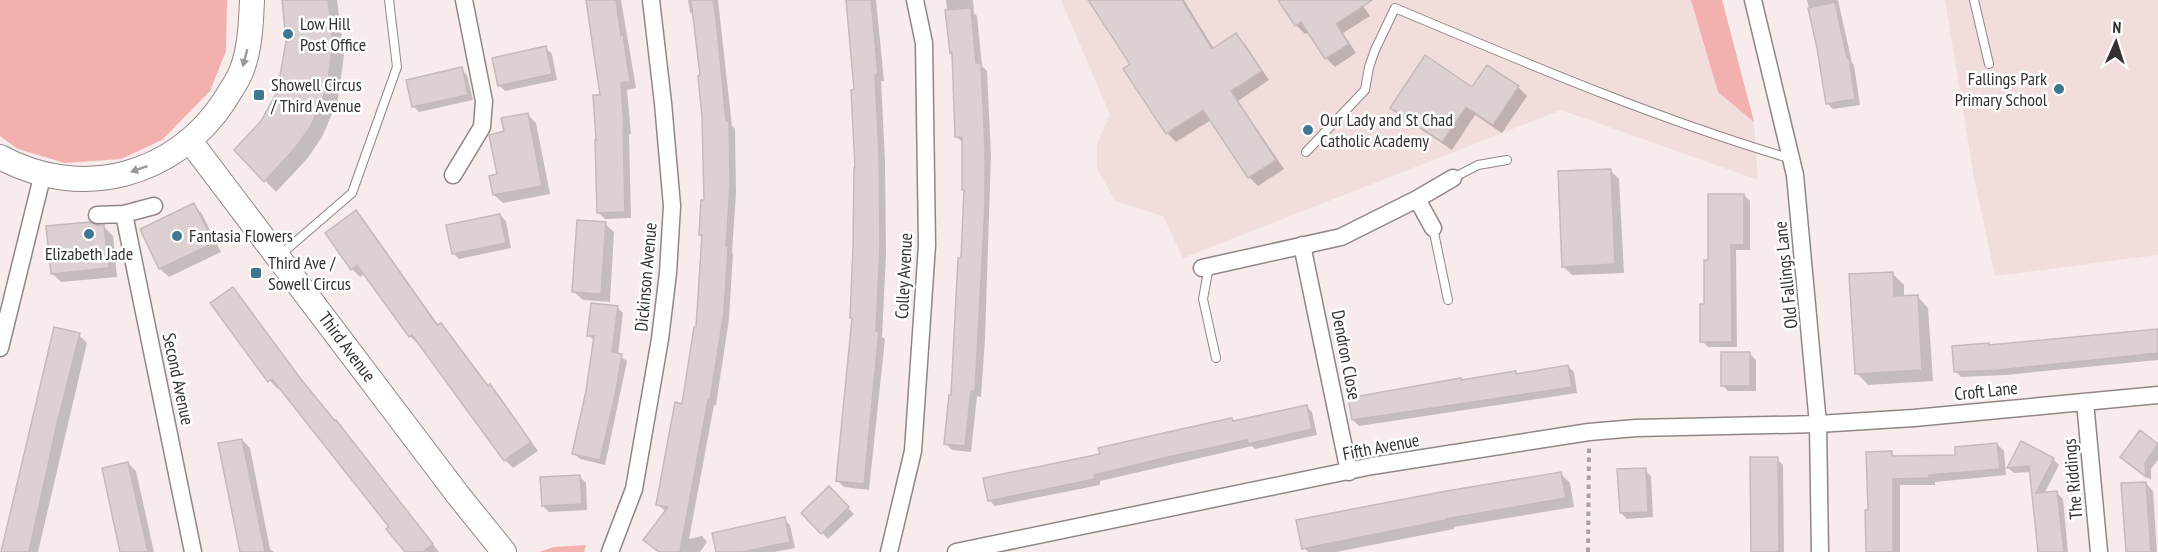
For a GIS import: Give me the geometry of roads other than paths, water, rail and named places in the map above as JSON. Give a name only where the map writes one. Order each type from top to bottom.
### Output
[{"type":"street","points":[[0,157],[43,173],[81,179],[127,173],[169,156],[190,141],[211,120],[241,73],[248,47],[252,0]]},
{"type":"street","points":[[453,175],[482,127],[484,101],[464,0]]},
{"type":"street","name":"Dickinson Avenue","points":[[610,552],[634,489],[660,339],[668,273],[672,206],[651,0]]},
{"type":"street","name":"Colley Avenue","points":[[889,552],[913,450],[927,245],[924,43],[915,0]]},
{"type":"street","name":"Old Fallings Lane","points":[[1753,0],[1792,159],[1818,424],[1820,552]]},
{"type":"street","name":"Third Avenue","points":[[190,141],[458,495],[504,552]]},
{"type":"street","points":[[0,348],[43,173]]},
{"type":"street","points":[[1205,267],[1341,237],[1417,199],[1453,178]]},
{"type":"street","points":[[1417,199],[1432,228]]},
{"type":"street","points":[[97,215],[124,214],[154,206]]},
{"type":"street","name":"Second Avenue","points":[[124,214],[193,552]]},
{"type":"street","name":"Dendron Close","points":[[1302,245],[1349,472]]},
{"type":"street","name":"Croft Lane","points":[[1818,424],[1914,418],[2158,395]]},
{"type":"street","name":"The Riddings","points":[[2085,402],[2099,552]]},
{"type":"street","name":"Fifth Avenue","points":[[956,552],[1372,466],[1589,432],[1636,428],[1818,424]]},
{"type":"lane","points":[[278,256],[352,193],[397,67],[389,0]]},
{"type":"lane","points":[[1974,0],[1989,64]]},
{"type":"lane","points":[[1306,152],[1365,90],[1369,67],[1393,4],[1582,86],[1730,140],[1792,159]]},
{"type":"lane","points":[[1453,178],[1478,165],[1507,159]]},
{"type":"lane","points":[[1432,228],[1448,300]]},
{"type":"lane","points":[[1205,267],[1203,299],[1215,358]]},
{"type":"place","name":"Low Hill Post Office","points":[[288,34]]},
{"type":"place","name":"Fallings Park Primary School","points":[[2059,89]]},
{"type":"place","name":"Showell Circus / Third Avenue","points":[[259,95]]},
{"type":"place","name":"Our Lady and St Chad Catholic Academy","points":[[1308,130]]},
{"type":"place","name":"Elizabeth Jade","points":[[89,234]]},
{"type":"place","name":"Fantasia Flowers","points":[[177,236]]},
{"type":"place","name":"Third Ave / Sowell Circus","points":[[256,273]]}]
